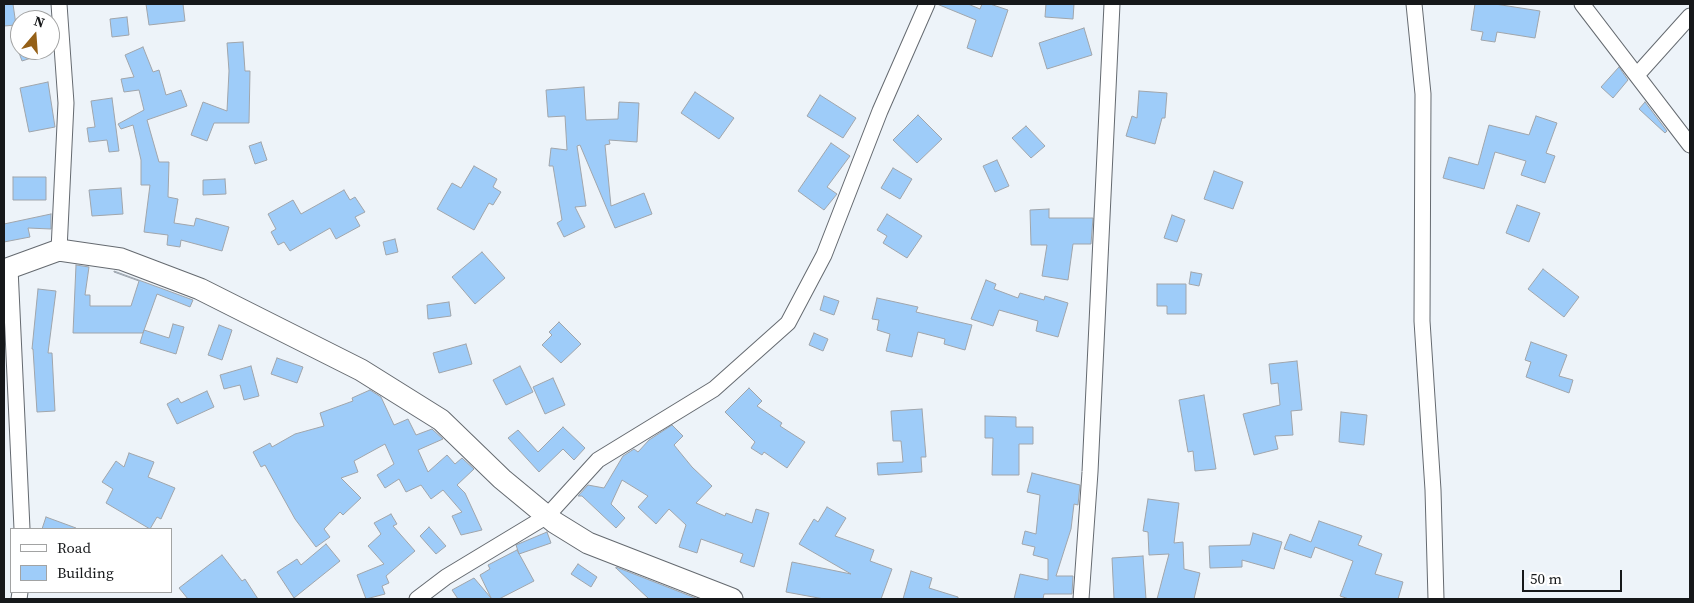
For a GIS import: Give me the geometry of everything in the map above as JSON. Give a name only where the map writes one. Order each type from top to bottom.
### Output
[{"type":"street","points":[[58,250],[66,103],[60,4]]},
{"type":"street","points":[[417,599],[446,577],[547,516],[598,460],[714,389],[788,323],[824,255],[880,111],[927,4]]},
{"type":"street","points":[[1081,599],[1090,472],[1112,4]]},
{"type":"street","points":[[1414,4],[1424,94],[1422,321],[1433,490],[1436,599]]},
{"type":"street","points":[[1582,4],[1690,145]]},
{"type":"street","points":[[1637,75],[1690,16]]},
{"type":"street","points":[[22,528],[7,269],[58,250],[120,258],[200,288],[361,370],[441,420],[502,479],[547,516],[588,543],[732,599]]},
{"type":"building","points":[[4,4],[13,4],[14,10],[10,10],[10,26],[4,26]]},
{"type":"building","points":[[146,4],[183,4],[185,21],[149,25]]},
{"type":"building","points":[[937,4],[968,4],[980,9],[982,4],[990,4],[1008,10],[992,57],[967,48],[976,20]]},
{"type":"building","points":[[1046,4],[1074,4],[1073,19],[1045,17]]},
{"type":"building","points":[[1475,4],[1495,4],[1540,11],[1535,38],[1497,32],[1495,42],[1481,40],[1483,32],[1471,30]]},
{"type":"building","points":[[127,17],[129,35],[112,37],[110,19]]},
{"type":"building","points":[[1084,28],[1092,55],[1047,69],[1039,43]]},
{"type":"building","points":[[243,42],[245,71],[250,71],[249,123],[214,123],[207,141],[191,135],[203,102],[227,111],[229,71],[227,43]]},
{"type":"building","points":[[143,47],[153,72],[159,70],[166,95],[181,90],[187,106],[147,120],[159,162],[169,162],[168,197],[178,199],[174,223],[194,226],[196,218],[229,227],[222,251],[181,240],[180,247],[167,245],[168,235],[144,232],[150,185],[141,185],[141,160],[133,125],[121,129],[118,124],[144,110],[139,90],[124,92],[121,79],[134,77],[125,55]]},
{"type":"building","points":[[1619,67],[1628,80],[1613,98],[1601,87]]},
{"type":"building","points":[[48,82],[55,127],[29,132],[20,88]]},
{"type":"building","points":[[584,87],[586,120],[618,119],[619,102],[639,103],[637,142],[609,140],[610,144],[605,145],[611,206],[644,193],[652,214],[615,228],[580,145],[577,146],[586,206],[575,207],[585,227],[564,237],[557,223],[562,220],[553,166],[549,166],[551,148],[567,150],[565,116],[548,117],[546,90]]},
{"type":"building","points":[[1139,91],[1167,93],[1165,118],[1162,118],[1155,144],[1126,136],[1132,116],[1137,118]]},
{"type":"building","points":[[695,92],[734,118],[719,139],[681,113]]},
{"type":"building","points":[[820,95],[856,118],[843,138],[807,116]]},
{"type":"building","points":[[112,98],[119,151],[109,152],[107,140],[89,142],[87,128],[95,127],[91,101]]},
{"type":"building","points":[[1645,102],[1667,131],[1665,133],[1639,109]]},
{"type":"building","points":[[918,115],[942,139],[917,163],[893,140]]},
{"type":"building","points":[[1536,116],[1557,123],[1546,153],[1555,156],[1545,183],[1521,175],[1526,161],[1495,152],[1484,189],[1443,178],[1449,157],[1478,165],[1489,125],[1529,135]]},
{"type":"building","points":[[1026,126],[1045,146],[1031,158],[1012,138]]},
{"type":"building","points":[[261,142],[267,160],[255,164],[249,146]]},
{"type":"building","points":[[831,143],[850,156],[827,187],[837,194],[824,210],[798,191]]},
{"type":"building","points":[[997,160],[1009,186],[995,192],[983,166]]},
{"type":"building","points":[[474,166],[497,179],[493,187],[501,192],[493,205],[489,203],[474,230],[437,209],[452,183],[461,188]]},
{"type":"building","points":[[893,168],[912,179],[900,199],[881,188]]},
{"type":"building","points":[[1214,171],[1243,182],[1233,209],[1204,199]]},
{"type":"building","points":[[13,177],[46,177],[46,200],[13,200]]},
{"type":"building","points":[[225,179],[226,194],[203,195],[203,180]]},
{"type":"building","points":[[121,188],[123,214],[92,216],[89,190]]},
{"type":"building","points":[[344,190],[350,200],[355,197],[365,212],[355,217],[360,226],[336,239],[330,228],[290,251],[284,242],[278,245],[271,232],[276,229],[268,214],[293,200],[301,214]]},
{"type":"building","points":[[1517,205],[1540,213],[1529,242],[1506,233]]},
{"type":"building","points":[[1049,209],[1049,218],[1093,218],[1091,244],[1073,244],[1068,280],[1042,276],[1047,245],[1031,245],[1030,210]]},
{"type":"building","points":[[51,214],[51,229],[28,228],[30,237],[4,242],[4,224]]},
{"type":"building","points":[[887,214],[922,236],[907,258],[883,243],[887,236],[877,230]]},
{"type":"building","points":[[1172,215],[1185,220],[1177,242],[1164,238]]},
{"type":"building","points":[[395,239],[398,252],[386,255],[383,242]]},
{"type":"building","points":[[482,252],[505,278],[475,304],[452,277]]},
{"type":"building","points":[[76,265],[89,267],[85,295],[90,295],[90,306],[131,306],[139,281],[114,271],[193,300],[190,307],[157,294],[143,333],[73,333]]},
{"type":"building","points":[[1543,269],[1579,297],[1564,317],[1528,289]]},
{"type":"building","points":[[1191,272],[1202,274],[1199,286],[1189,284]]},
{"type":"building","points":[[986,280],[996,284],[994,289],[1018,298],[1020,293],[1044,300],[1045,296],[1068,303],[1058,337],[1036,331],[1038,321],[999,310],[993,326],[971,319]]},
{"type":"building","points":[[1157,284],[1186,284],[1186,314],[1167,314],[1167,306],[1157,306]]},
{"type":"building","points":[[38,289],[56,291],[48,353],[52,353],[55,411],[37,412],[32,349]]},
{"type":"building","points":[[824,296],[839,301],[834,315],[820,310]]},
{"type":"building","points":[[877,298],[918,307],[916,312],[972,325],[965,350],[944,344],[945,339],[918,332],[912,357],[886,351],[890,334],[877,330],[879,320],[872,319]]},
{"type":"building","points":[[449,302],[451,316],[428,319],[427,305]]},
{"type":"building","points":[[559,322],[581,344],[561,363],[542,345],[552,335],[549,332]]},
{"type":"building","points":[[173,324],[184,327],[176,354],[140,343],[144,330],[169,338]]},
{"type":"building","points":[[219,325],[232,330],[222,360],[208,355]]},
{"type":"building","points":[[814,333],[828,339],[823,351],[809,345]]},
{"type":"building","points":[[1531,342],[1567,355],[1559,376],[1573,380],[1569,393],[1526,377],[1531,362],[1525,360]]},
{"type":"building","points":[[466,344],[472,364],[439,373],[433,353]]},
{"type":"building","points":[[277,358],[303,367],[297,383],[271,374]]},
{"type":"building","points":[[1297,361],[1302,410],[1291,411],[1293,435],[1275,436],[1278,449],[1254,455],[1243,414],[1280,405],[1278,383],[1271,384],[1269,364]]},
{"type":"building","points":[[251,366],[259,396],[244,400],[240,385],[224,389],[220,375]]},
{"type":"building","points":[[520,366],[533,392],[506,405],[493,380]]},
{"type":"building","points":[[553,378],[565,405],[545,414],[533,387]]},
{"type":"building","points":[[749,388],[762,401],[757,406],[782,423],[780,426],[805,442],[787,468],[764,452],[762,455],[751,448],[755,442],[725,412]]},
{"type":"building","points":[[370,390],[381,397],[394,425],[408,419],[416,435],[432,429],[443,439],[418,450],[428,472],[447,455],[455,464],[462,458],[474,469],[457,485],[465,493],[482,530],[461,535],[452,516],[462,512],[443,490],[431,499],[421,485],[406,492],[399,479],[385,488],[377,475],[394,464],[385,444],[354,461],[358,472],[341,478],[361,498],[343,515],[340,512],[324,529],[330,537],[316,547],[295,519],[265,465],[261,467],[253,452],[270,443],[272,447],[295,434],[324,426],[320,413],[353,401],[352,398]]},
{"type":"building","points":[[207,391],[214,407],[177,424],[167,404],[178,398],[181,403]]},
{"type":"building","points":[[1204,395],[1216,469],[1195,471],[1193,451],[1188,452],[1179,400]]},
{"type":"building","points":[[922,409],[926,457],[921,457],[922,472],[878,475],[877,463],[903,462],[901,441],[893,441],[891,411]]},
{"type":"building","points":[[1341,412],[1367,415],[1364,445],[1339,442]]},
{"type":"building","points":[[985,416],[1016,417],[1016,427],[1033,427],[1033,444],[1019,444],[1019,475],[992,475],[993,438],[985,438]]},
{"type":"building","points":[[672,425],[683,436],[674,445],[692,467],[712,486],[696,503],[725,516],[726,513],[752,523],[756,509],[769,513],[754,567],[740,562],[743,554],[701,539],[697,553],[679,547],[686,525],[669,509],[656,524],[638,507],[648,496],[622,480],[611,504],[625,518],[616,528],[582,496],[578,496],[588,485],[604,488],[623,456],[634,449],[638,452],[649,440]]},
{"type":"building","points":[[563,427],[585,448],[574,460],[563,449],[539,472],[508,438],[518,430],[538,452]]},
{"type":"building","points":[[129,453],[154,462],[148,477],[175,488],[161,519],[157,517],[151,528],[106,503],[113,489],[102,482],[116,461],[124,467]]},
{"type":"building","points":[[1032,473],[1080,485],[1078,505],[1074,504],[1071,529],[1056,576],[1073,576],[1072,594],[1044,594],[1043,599],[1014,599],[1020,574],[1048,580],[1048,559],[1033,555],[1035,547],[1022,544],[1025,531],[1036,534],[1040,495],[1027,492]]},
{"type":"building","points":[[1148,499],[1179,503],[1174,543],[1183,542],[1184,569],[1200,573],[1194,599],[1157,599],[1169,554],[1149,555],[1148,532],[1143,531]]},
{"type":"building","points":[[827,507],[846,518],[835,536],[874,550],[870,561],[892,569],[881,599],[824,599],[786,592],[792,562],[851,574],[799,544],[814,519],[818,522]]},
{"type":"building","points":[[391,514],[397,524],[393,526],[415,551],[386,576],[389,583],[382,586],[385,594],[366,599],[357,575],[384,564],[368,546],[381,534],[374,523]]},
{"type":"building","points":[[46,517],[76,528],[42,528]]},
{"type":"building","points":[[1319,521],[1362,536],[1358,545],[1382,554],[1375,574],[1403,582],[1398,599],[1349,599],[1340,596],[1353,561],[1315,547],[1311,558],[1284,549],[1290,534],[1311,542]]},
{"type":"building","points":[[429,527],[446,546],[436,554],[420,536]]},
{"type":"building","points":[[547,532],[551,543],[519,554],[516,545]]},
{"type":"building","points":[[1253,533],[1282,542],[1274,569],[1242,560],[1242,567],[1210,568],[1209,546],[1250,545]]},
{"type":"building","points":[[326,544],[340,561],[294,598],[277,572],[297,559],[301,565]]},
{"type":"building","points":[[517,550],[534,581],[499,599],[458,599],[452,590],[474,578],[491,598],[480,575],[490,569],[488,565]]},
{"type":"building","points":[[222,555],[242,581],[245,579],[258,599],[188,599],[179,588]]},
{"type":"building","points":[[1143,556],[1146,599],[1114,599],[1112,558]]},
{"type":"building","points":[[578,564],[597,577],[591,587],[571,574]]},
{"type":"building","points":[[616,567],[698,599],[649,599]]},
{"type":"building","points":[[911,571],[932,578],[929,588],[958,597],[958,599],[903,599]]}]
